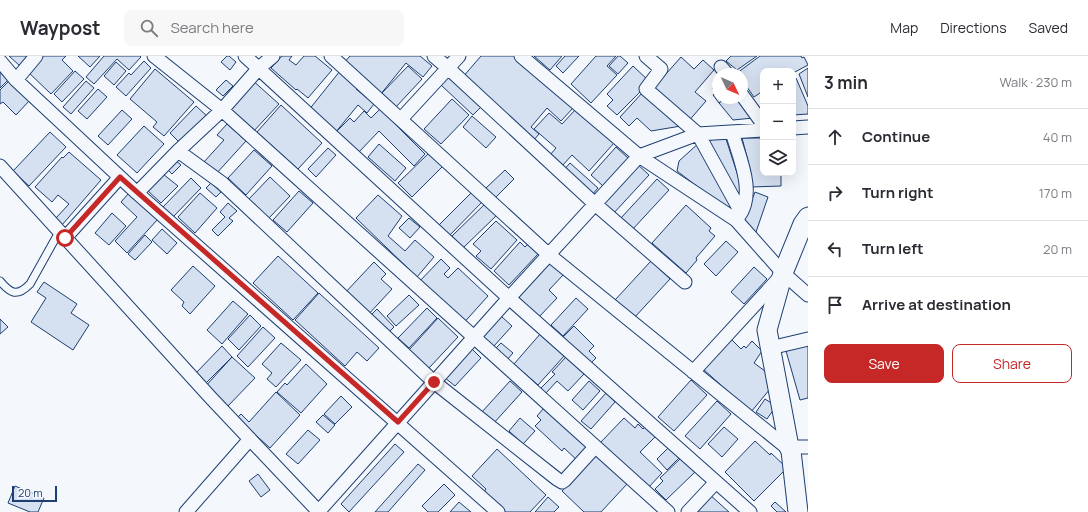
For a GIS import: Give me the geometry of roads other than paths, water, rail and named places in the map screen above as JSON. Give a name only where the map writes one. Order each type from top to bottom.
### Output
[{"type":"main road","points":[[798,512],[796,448],[770,348],[767,330],[783,273],[803,224],[808,217]]},
{"type":"street","points":[[16,80],[36,56]]},
{"type":"street","points":[[154,56],[222,110],[668,512]]},
{"type":"street","points":[[245,56],[509,298],[750,512]]},
{"type":"street","points":[[137,193],[178,151],[222,110],[259,68],[273,56]]},
{"type":"street","points":[[331,56],[548,254],[693,372],[796,448]]},
{"type":"street","points":[[434,56],[595,204],[685,282]]},
{"type":"street","points":[[401,119],[459,56]]},
{"type":"street","points":[[521,56],[639,156],[739,216]]},
{"type":"street","points":[[646,56],[661,69],[646,89],[698,134],[739,216],[783,273],[808,295]]},
{"type":"street","points":[[0,61],[16,80],[137,193],[398,422],[498,512]]},
{"type":"street","points":[[748,103],[760,120]]},
{"type":"street","points":[[796,128],[808,127]]},
{"type":"street","points":[[0,166],[211,398],[319,512],[474,336],[639,156],[698,134],[760,130]]},
{"type":"street","points":[[732,132],[746,180],[747,189],[739,216]]},
{"type":"street","points":[[178,151],[222,183],[434,382],[562,482],[595,447]]},
{"type":"street","points":[[62,235],[120,177]]},
{"type":"street","points":[[693,372],[783,273]]},
{"type":"street","points":[[770,348],[808,339]]},
{"type":"street","points":[[186,512],[250,439]]},
{"type":"street","points":[[688,512],[716,482]]},
{"type":"lane","points":[[0,281],[8,290],[17,293],[24,291],[62,235]]}]
